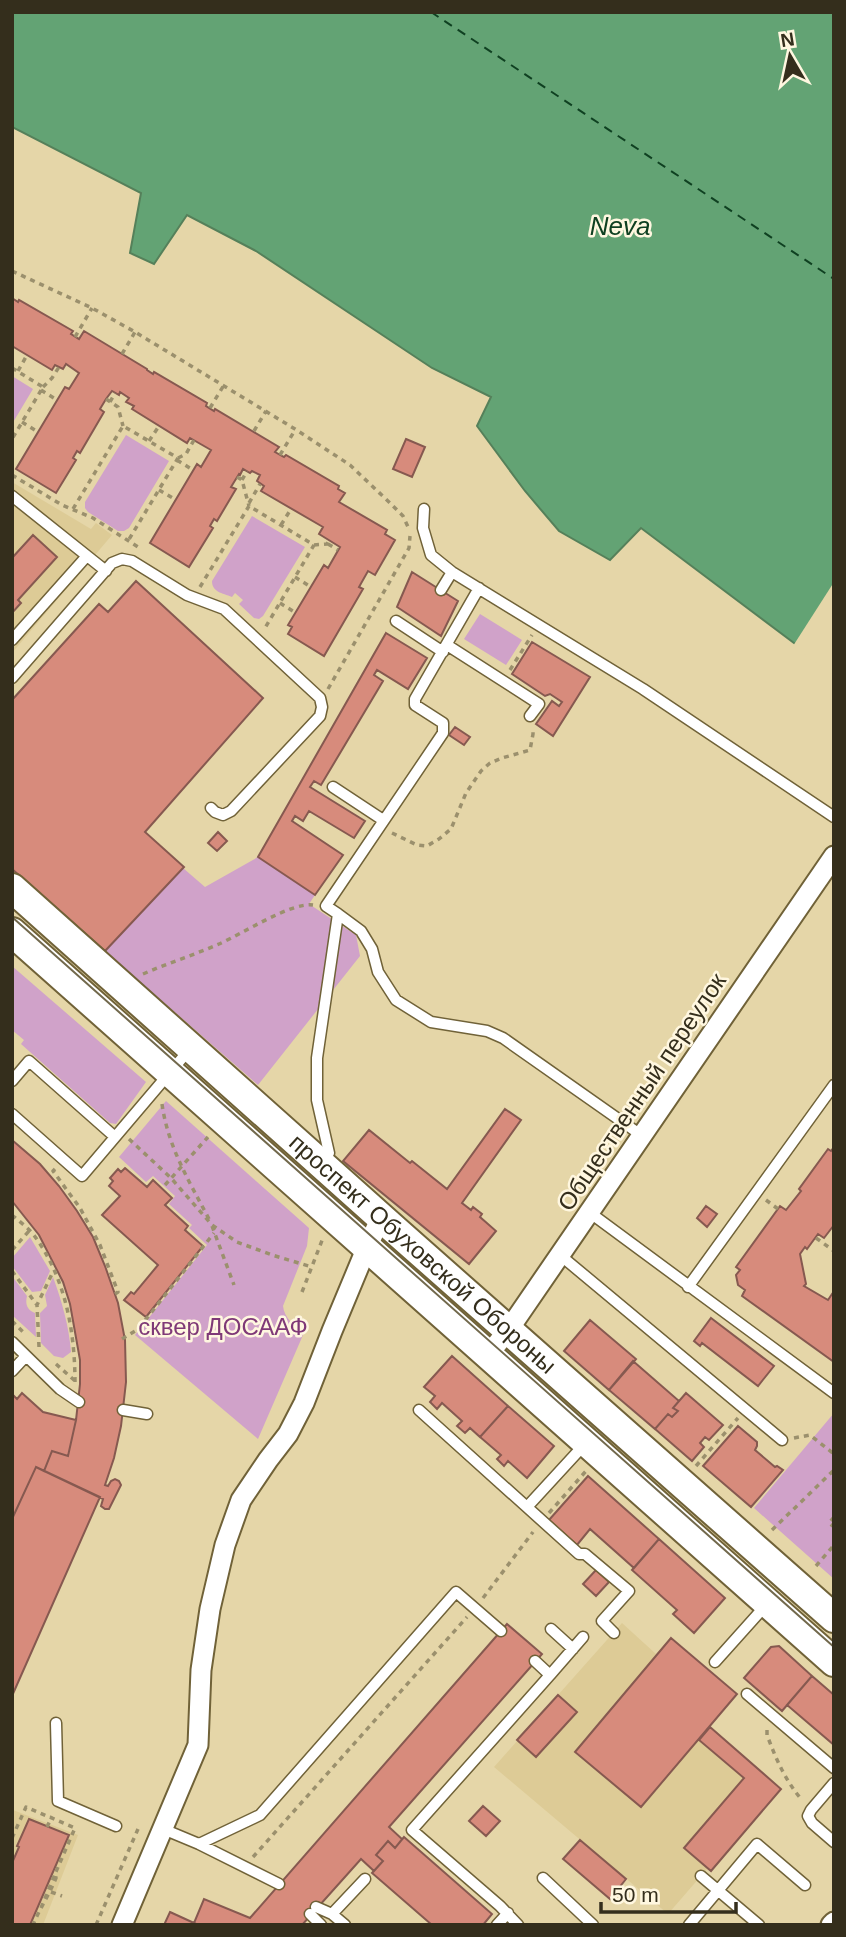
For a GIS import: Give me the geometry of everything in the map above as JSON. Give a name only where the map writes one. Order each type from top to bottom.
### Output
[{"type":"main road","name":"проспект Обуховской Обороны","points":[[12,888],[834,1619]]},
{"type":"main road","name":"проспект Обуховской Обороны","points":[[12,932],[164,1078],[277,1165],[488,1354],[588,1455],[834,1662]]},
{"type":"street","name":"Общественный переулок","points":[[488,1354],[509,1329],[834,856]]},
{"type":"street","points":[[122,1925],[198,1745],[201,1670],[210,1609],[225,1545],[241,1500],[261,1457],[288,1434],[304,1403],[381,1218]]},
{"type":"lane","points":[[12,496],[106,571]]},
{"type":"lane","points":[[424,509],[423,528],[431,555],[452,572],[643,689],[834,817]]},
{"type":"lane","points":[[12,640],[86,556]]},
{"type":"lane","points":[[12,678],[112,564],[122,559],[132,561],[187,595],[224,609],[320,698],[322,707],[320,716],[231,811],[223,815],[211,807]]},
{"type":"lane","points":[[441,590],[452,572]]},
{"type":"lane","points":[[478,588],[415,699],[415,705],[443,723],[443,733],[326,906],[361,931],[372,949],[378,972],[396,1000],[431,1022],[487,1031],[503,1038],[641,1135]]},
{"type":"lane","points":[[396,621],[539,704],[530,716]]},
{"type":"lane","points":[[418,636],[424,624]]},
{"type":"lane","points":[[333,787],[383,820]]},
{"type":"lane","points":[[320,1164],[329,1153],[317,1100],[317,1058],[338,914]]},
{"type":"lane","points":[[12,1114],[82,1176],[191,1047]]},
{"type":"lane","points":[[12,1081],[29,1061],[118,1134]]},
{"type":"lane","points":[[688,1287],[834,1085]]},
{"type":"lane","points":[[589,1212],[834,1393]]},
{"type":"lane","points":[[560,1255],[782,1440]]},
{"type":"lane","points":[[12,1342],[76,1401]]},
{"type":"lane","points":[[12,1371],[26,1356]]},
{"type":"lane","points":[[123,1410],[147,1414]]},
{"type":"lane","points":[[419,1410],[579,1554],[585,1553],[629,1591],[602,1622],[614,1633]]},
{"type":"lane","points":[[527,1507],[588,1455]]},
{"type":"lane","points":[[199,1844],[260,1815],[456,1592],[501,1632]]},
{"type":"lane","points":[[715,1662],[767,1603]]},
{"type":"lane","points":[[551,1629],[572,1649]]},
{"type":"lane","points":[[518,1925],[508,1913],[412,1830],[583,1637]]},
{"type":"lane","points":[[535,1661],[550,1675]]},
{"type":"lane","points":[[747,1694],[834,1768]]},
{"type":"lane","points":[[56,1723],[58,1801],[116,1826]]},
{"type":"lane","points":[[834,1783],[808,1816],[812,1823],[834,1842]]},
{"type":"lane","points":[[163,1829],[279,1884]]},
{"type":"lane","points":[[689,1925],[757,1844],[805,1885]]},
{"type":"lane","points":[[701,1876],[760,1925]]},
{"type":"lane","points":[[543,1878],[593,1925]]},
{"type":"lane","points":[[345,1925],[320,1915],[365,1879]]},
{"type":"lane","points":[[497,1925],[508,1913]]},
{"type":"path","points":[[12,271],[135,332],[295,429],[350,465],[403,516],[411,537],[409,548],[328,689],[320,698]]},
{"type":"path","points":[[75,337],[92,309]]},
{"type":"path","points":[[122,354],[135,332]]},
{"type":"path","points":[[17,371],[27,355]]},
{"type":"path","points":[[12,439],[42,389],[59,367]]},
{"type":"path","points":[[12,368],[57,400]]},
{"type":"path","points":[[210,408],[224,385]]},
{"type":"path","points":[[115,393],[108,400],[118,407],[123,426],[193,470]]},
{"type":"path","points":[[254,431],[266,411]]},
{"type":"path","points":[[22,422],[38,432]]},
{"type":"path","points":[[73,510],[123,426]]},
{"type":"path","points":[[149,441],[159,426]]},
{"type":"path","points":[[280,455],[295,429]]},
{"type":"path","points":[[128,541],[177,459],[186,454],[194,440]]},
{"type":"path","points":[[247,471],[239,478],[248,505],[314,545],[328,542],[338,550]]},
{"type":"path","points":[[200,587],[260,484]]},
{"type":"path","points":[[159,490],[176,500]]},
{"type":"path","points":[[281,525],[291,509]]},
{"type":"path","points":[[263,630],[314,545]]},
{"type":"path","points":[[295,577],[311,587]]},
{"type":"path","points":[[280,603],[296,613]]},
{"type":"path","points":[[503,681],[539,625]]},
{"type":"path","points":[[376,830],[390,832],[417,845],[427,846],[439,839],[451,829],[466,793],[481,771],[490,763],[530,750],[533,734],[530,716]]},
{"type":"path","points":[[138,975],[219,944],[279,913],[305,904],[326,906]]},
{"type":"path","points":[[164,1078],[165,1126],[181,1166],[212,1225],[234,1285]]},
{"type":"path","points":[[165,1185],[211,1132]]},
{"type":"path","points":[[118,1134],[172,1178],[212,1225],[237,1241],[312,1267]]},
{"type":"path","points":[[63,1159],[53,1171],[80,1208],[100,1245],[118,1292],[115,1294]]},
{"type":"path","points":[[12,1215],[35,1237],[54,1270],[67,1305],[72,1333],[76,1401]]},
{"type":"path","points":[[12,1250],[29,1231]]},
{"type":"path","points":[[122,1339],[135,1331],[147,1318],[215,1233]]},
{"type":"path","points":[[816,1238],[834,1251]]},
{"type":"path","points":[[302,1292],[320,1244]]},
{"type":"path","points":[[39,1347],[37,1306],[54,1270]]},
{"type":"path","points":[[12,1271],[37,1306]]},
{"type":"path","points":[[696,1466],[746,1409]]},
{"type":"path","points":[[782,1440],[810,1435],[834,1454]]},
{"type":"path","points":[[245,1867],[475,1609],[543,1520],[588,1455]]},
{"type":"path","points":[[772,1530],[834,1470]]},
{"type":"path","points":[[834,1517],[829,1523],[834,1527]]},
{"type":"path","points":[[816,1566],[834,1545]]},
{"type":"path","points":[[776,1719],[767,1729],[767,1735],[778,1764],[790,1786],[811,1810]]},
{"type":"path","points":[[12,1838],[26,1807],[75,1828],[33,1925]]},
{"type":"path","points":[[47,1827],[51,1817]]},
{"type":"path","points":[[96,1925],[138,1829],[116,1826]]},
{"type":"path","points":[[40,1908],[51,1892],[57,1878],[55,1874]]},
{"type":"path","points":[[51,1892],[62,1896]]},
{"type":"shaded area","points":[[12,482],[91,529],[96,523],[112,535],[12,653]]},
{"type":"shaded area","points":[[622,1623],[656,1654],[671,1638],[737,1694],[710,1727],[781,1789],[711,1871],[707,1869],[668,1914],[494,1767]]},
{"type":"shaded area","points":[[13,1810],[78,1835],[43,1925],[12,1925]]},
{"type":"green space","points":[[12,376],[33,389],[12,424]]},
{"type":"green space","points":[[126,435],[169,461],[129,528],[118,531],[88,512],[85,502]]},
{"type":"green space","points":[[252,516],[305,547],[259,619],[254,618],[239,604],[243,600],[235,593],[232,597],[218,592],[212,581]]},
{"type":"green space","points":[[480,614],[522,640],[506,665],[464,639]]},
{"type":"green space","points":[[258,857],[315,895],[309,904],[356,935],[360,956],[258,1085],[105,951],[183,868],[205,887]]},
{"type":"green space","points":[[12,966],[146,1082],[116,1124],[110,1123],[21,1044],[24,1040],[12,1030]]},
{"type":"green space","name":"сквер ДОСААФ","points":[[166,1101],[309,1228],[307,1246],[283,1306],[288,1318],[303,1335],[258,1439],[135,1335],[207,1245],[189,1228],[192,1225],[169,1204],[175,1196],[153,1176],[146,1182],[119,1157]]},
{"type":"green space","points":[[30,1237],[50,1271],[41,1291],[32,1292],[12,1266],[12,1258]]},
{"type":"green space","points":[[12,1276],[27,1296],[28,1308],[35,1313],[36,1337],[12,1315]]},
{"type":"green space","points":[[53,1277],[65,1314],[70,1342],[71,1352],[63,1358],[54,1356],[41,1343],[40,1313],[47,1306],[45,1295]]},
{"type":"green space","points":[[834,1413],[834,1579],[754,1508]]},
{"type":"water","name":"Neva","points":[[12,12],[834,12],[834,673],[641,528],[610,560],[559,531],[525,491],[477,426],[491,397],[432,368],[256,251],[187,215],[154,264],[130,253],[141,193],[12,127]]},
{"type":"pier","points":[[834,582],[834,676],[793,646]]},
{"type":"building","points":[[12,298],[73,331],[71,334],[79,339],[84,331],[153,374],[154,372],[207,403],[206,406],[214,411],[215,409],[279,447],[275,452],[284,457],[286,455],[339,486],[338,489],[345,493],[339,502],[387,530],[385,534],[395,540],[375,575],[368,571],[359,587],[363,589],[324,656],[288,634],[292,627],[288,625],[324,565],[328,568],[340,547],[319,534],[323,527],[261,491],[264,486],[257,481],[260,475],[243,469],[239,474],[231,487],[236,489],[217,521],[214,519],[210,526],[213,528],[189,567],[150,543],[197,464],[201,467],[211,450],[190,438],[187,443],[132,409],[134,406],[126,402],[129,398],[120,392],[119,395],[112,391],[106,399],[100,409],[104,412],[80,453],[77,451],[73,458],[76,460],[56,493],[16,469],[65,387],[69,389],[79,373],[66,364],[63,369],[55,365],[52,370],[12,346]]},
{"type":"building","points":[[406,439],[425,447],[412,477],[393,469]]},
{"type":"building","points":[[33,535],[57,557],[18,600],[21,603],[12,613],[12,558]]},
{"type":"building","points":[[412,572],[458,601],[441,636],[397,607]]},
{"type":"building","points":[[136,581],[263,698],[145,832],[184,867],[105,951],[12,869],[12,700],[99,604],[108,612]]},
{"type":"building","points":[[386,633],[427,658],[408,689],[377,670],[374,675],[383,681],[321,785],[314,781],[310,787],[365,821],[354,838],[309,811],[303,821],[295,816],[292,821],[343,855],[315,895],[258,857]]},
{"type":"building","points":[[532,642],[590,677],[553,736],[536,724],[552,701],[559,706],[562,702],[550,694],[545,696],[512,674]]},
{"type":"building","points":[[455,727],[470,737],[464,745],[449,735]]},
{"type":"building","points":[[218,832],[227,841],[217,851],[208,843]]},
{"type":"building","points":[[505,1109],[521,1120],[462,1203],[482,1214],[480,1217],[496,1231],[469,1264],[343,1161],[369,1130],[447,1189]]},
{"type":"building","points":[[12,1140],[40,1164],[77,1211],[93,1237],[118,1303],[125,1340],[126,1382],[121,1426],[105,1485],[108,1486],[115,1479],[121,1485],[109,1509],[101,1506],[103,1499],[44,1471],[52,1451],[68,1456],[76,1420],[80,1360],[70,1304],[63,1282],[39,1235],[12,1201]]},
{"type":"building","points":[[834,1147],[834,1225],[824,1238],[818,1234],[800,1254],[806,1284],[804,1286],[828,1300],[832,1294],[834,1296],[834,1362],[742,1296],[745,1290],[738,1285],[736,1275],[740,1270],[736,1267],[780,1206],[786,1210],[828,1149],[831,1151]]},
{"type":"building","points":[[125,1168],[147,1187],[153,1180],[172,1198],[165,1205],[188,1226],[185,1230],[203,1246],[146,1317],[124,1300],[131,1292],[134,1294],[158,1265],[102,1215],[120,1196],[109,1186],[113,1181],[110,1178],[118,1169],[121,1172]]},
{"type":"building","points":[[706,1206],[717,1214],[707,1227],[697,1218]]},
{"type":"building","points":[[711,1318],[774,1366],[758,1386],[702,1343],[700,1346],[694,1341]]},
{"type":"building","points":[[590,1320],[636,1359],[609,1390],[564,1351]]},
{"type":"building","points":[[452,1356],[508,1406],[480,1437],[470,1428],[465,1433],[457,1426],[462,1421],[442,1403],[437,1409],[430,1402],[435,1396],[424,1387]]},
{"type":"building","points":[[633,1361],[679,1401],[673,1408],[678,1411],[672,1417],[668,1414],[655,1429],[609,1390]]},
{"type":"building","points":[[22,1393],[43,1412],[76,1420],[68,1456],[52,1451],[44,1471],[36,1467],[12,1519],[12,1394],[17,1399]]},
{"type":"building","points":[[686,1393],[723,1425],[709,1440],[705,1437],[700,1443],[704,1447],[692,1461],[655,1429],[668,1414],[672,1417],[678,1411],[673,1408]]},
{"type":"building","points":[[508,1406],[554,1446],[527,1478],[508,1461],[504,1466],[497,1459],[501,1455],[480,1437]]},
{"type":"building","points":[[738,1426],[757,1442],[755,1450],[775,1467],[783,1470],[751,1507],[703,1466]]},
{"type":"building","points":[[36,1467],[100,1497],[12,1696],[12,1519]]},
{"type":"building","points":[[588,1476],[659,1539],[634,1568],[590,1529],[577,1545],[549,1520]]},
{"type":"building","points":[[659,1539],[725,1598],[694,1633],[673,1614],[677,1610],[632,1570]]},
{"type":"building","points":[[596,1570],[609,1582],[596,1596],[583,1584]]},
{"type":"building","points":[[507,1624],[542,1654],[389,1827],[402,1839],[395,1848],[388,1841],[376,1855],[383,1861],[374,1871],[361,1859],[302,1925],[194,1923],[204,1899],[250,1918]]},
{"type":"building","points":[[671,1638],[737,1694],[641,1807],[575,1752]]},
{"type":"building","points":[[779,1646],[812,1676],[782,1711],[744,1678],[771,1647]]},
{"type":"building","points":[[812,1676],[834,1695],[834,1745],[787,1705]]},
{"type":"building","points":[[558,1695],[577,1712],[536,1757],[517,1740]]},
{"type":"building","points":[[710,1727],[781,1789],[711,1871],[684,1848],[744,1778],[699,1740]]},
{"type":"building","points":[[483,1806],[500,1821],[486,1836],[469,1821]]},
{"type":"building","points":[[29,1819],[69,1835],[30,1925],[12,1925],[12,1863]]},
{"type":"building","points":[[404,1837],[492,1914],[483,1925],[432,1925],[372,1873],[383,1861],[376,1855],[388,1841],[395,1848]]},
{"type":"building","points":[[580,1840],[626,1879],[610,1899],[563,1859]]},
{"type":"building","points":[[170,1912],[194,1923],[198,1925],[164,1925]]},
{"type":"ferry route","points":[[431,12],[834,279]]},
{"type":"tram line","points":[[12,917],[834,1647]]}]
